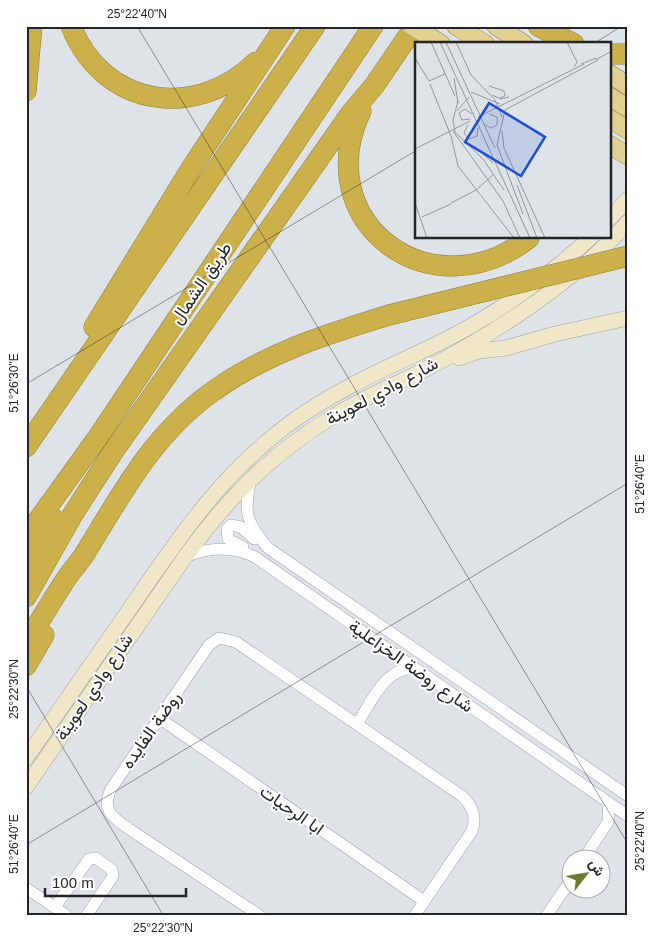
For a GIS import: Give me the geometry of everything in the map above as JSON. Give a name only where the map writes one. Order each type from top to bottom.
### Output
[{"type":"highway","points":[[26,91],[32,26]]},
{"type":"highway","points":[[71,26],[84,52],[100,70],[127,89],[155,97],[182,99],[208,93],[250,68],[270,49]]},
{"type":"highway","points":[[55,405],[68,375],[92,330],[192,167],[285,26]]},
{"type":"highway","points":[[26,447],[315,26]]},
{"type":"highway","name":"طريق الشمال","points":[[26,537],[82,458],[373,26]]},
{"type":"highway","points":[[538,26],[570,42]]},
{"type":"highway","points":[[26,597],[73,514],[113,452],[351,112],[415,43]]},
{"type":"highway","points":[[612,54],[628,54]]},
{"type":"highway","points":[[374,86],[353,130],[348,158],[352,190],[364,217],[373,230],[386,243],[410,258],[438,266],[454,267],[494,259],[526,239]]},
{"type":"highway","points":[[26,666],[83,556],[147,454],[169,430],[212,392],[261,362],[332,332],[628,256]]},
{"type":"highway","points":[[26,564],[58,511],[82,458]]},
{"type":"highway","points":[[26,644],[67,577],[83,556]]},
{"type":"main road","points":[[456,26],[482,42]]},
{"type":"main road","points":[[496,26],[521,42]]},
{"type":"main road","points":[[538,26],[561,42]]},
{"type":"main road","points":[[612,75],[628,86]]},
{"type":"main road","points":[[612,98],[628,108]]},
{"type":"main road","points":[[612,120],[628,130]]},
{"type":"main road","points":[[612,146],[628,156]]},
{"type":"main road","points":[[612,216],[628,199]]},
{"type":"main road","name":"شارع وادي لعوينة","points":[[612,237],[628,222]]},
{"type":"main road","name":"شارع وادي لعوينة","points":[[26,758],[177,538],[240,466],[270,438],[325,399],[371,374],[446,339],[503,306],[570,256],[589,239]]},
{"type":"main road","name":"شارع وادي لعوينة","points":[[26,787],[184,557],[211,521],[252,476],[284,450],[354,403],[417,373],[531,306],[584,264],[610,239]]},
{"type":"main road","points":[[417,373],[476,352],[506,348],[555,334],[628,318]]},
{"type":"street","name":"شارع روضة الخزاعلية","points":[[252,476],[246,502],[247,516],[252,529],[268,548],[628,796]]},
{"type":"street","points":[[263,562],[248,550],[228,539],[227,529],[237,525],[261,545],[268,548]]},
{"type":"street","name":"شارع روضة الخزاعلية","points":[[184,557],[202,551],[229,548],[247,553],[263,562],[628,817]]},
{"type":"street","name":"روضة الفايده","points":[[260,915],[128,829],[106,809],[106,801],[111,789],[209,645],[214,640],[225,638],[236,642],[462,796],[473,811],[475,820],[472,831],[415,915]]},
{"type":"street","points":[[385,648],[390,660],[388,678]]},
{"type":"street","points":[[357,724],[388,678],[399,670],[416,669]]},
{"type":"street","name":"ابا الرحيات","points":[[159,718],[424,901]]},
{"type":"street","points":[[591,848],[608,822],[609,803]]},
{"type":"street","points":[[597,848],[611,826],[618,820],[628,817]]},
{"type":"street","points":[[55,911],[89,859],[96,858],[112,870],[113,876],[87,915]]},
{"type":"street","points":[[26,888],[55,911]]},
{"type":"street","points":[[547,915],[562,893]]},
{"type":"street","points":[[26,894],[55,911],[66,915]]},
{"type":"street","points":[[554,915],[565,898]]}]
